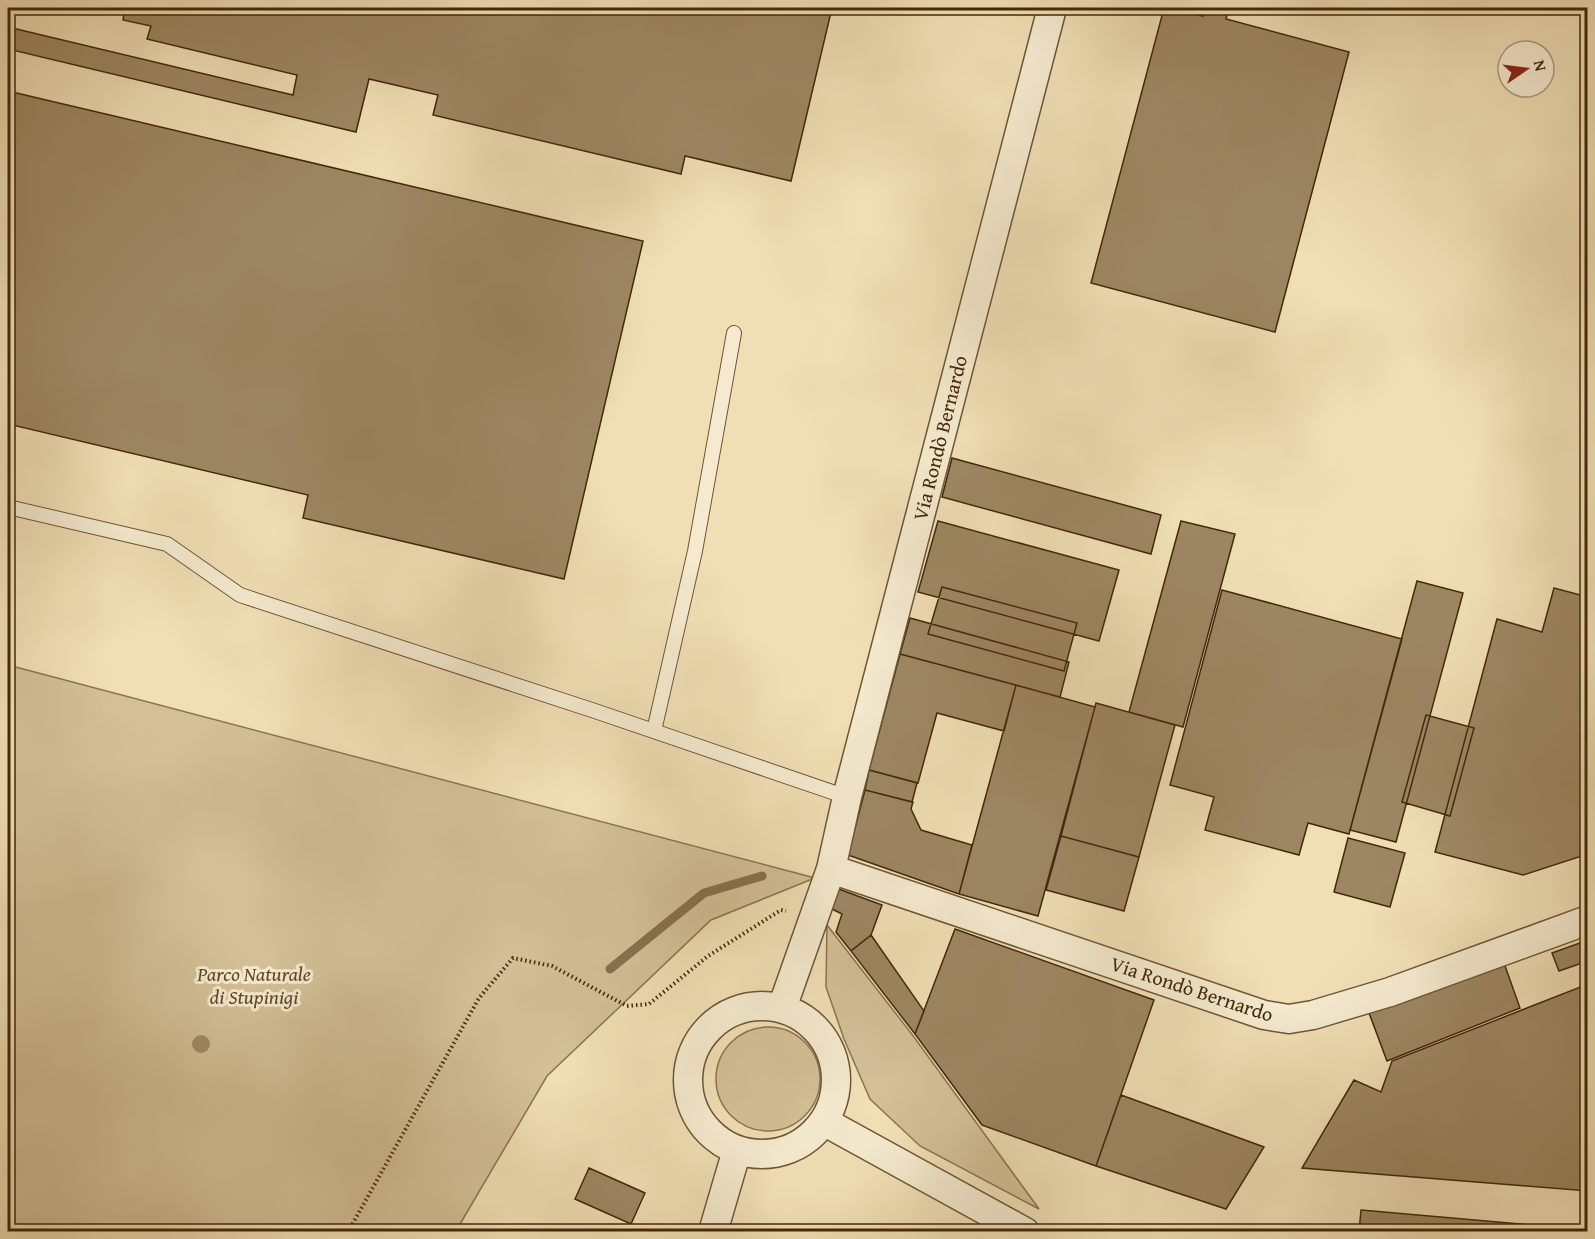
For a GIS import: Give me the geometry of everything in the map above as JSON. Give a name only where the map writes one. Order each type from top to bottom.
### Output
[{"type":"street","name":"Via Rondò Bernardo","points":[[782,1008],[831,869],[847,797],[1052,8]]},
{"type":"street","name":"Via Rondò Bernardo","points":[[831,869],[1264,1015],[1289,1019],[1313,1016],[1390,992],[1587,921]]},
{"type":"street","points":[[753,1006],[782,1008],[815,1028],[832,1053],[836,1090],[825,1122],[805,1142],[783,1152],[757,1155],[737,1150],[705,1128],[691,1102],[688,1075],[694,1050],[708,1029],[728,1014],[753,1006]]},
{"type":"street","points":[[825,1122],[1025,1232]]},
{"type":"street","points":[[712,1232],[737,1150]]},
{"type":"lane","points":[[654,731],[695,551],[734,333]]},
{"type":"lane","points":[[8,507],[167,544],[240,596],[654,731],[847,797]]},
{"type":"path","points":[[348,1232],[479,998],[513,958],[552,966],[627,1006],[649,1004],[708,956],[781,910],[813,921]]},
{"type":"green space","name":"Parco Naturale di Stupinigi","points":[[8,665],[815,878],[711,920],[547,1076],[456,1231],[8,1231]]},
{"type":"green space","points":[[827,925],[914,1037],[1039,1209],[920,1146],[870,1099],[844,1039],[826,987]]},
{"type":"green space","points":[[768,1027],[788,1031],[805,1042],[816,1059],[820,1079],[816,1099],[805,1116],[788,1127],[768,1131],[748,1127],[731,1116],[720,1099],[716,1079],[720,1059],[731,1042],[748,1031]]},
{"type":"building","points":[[125,8],[832,8],[791,181],[685,156],[681,174],[433,115],[438,95],[369,79],[356,132],[8,49],[8,27],[293,95],[297,75],[147,39],[151,26],[123,20]]},
{"type":"building","points":[[1164,8],[1203,16],[1205,8],[1229,8],[1226,19],[1349,52],[1275,332],[1091,283]]},
{"type":"building","points":[[8,91],[643,241],[564,579],[303,518],[308,495],[8,424]]},
{"type":"building","points":[[952,458],[1161,515],[1151,554],[942,497]]},
{"type":"building","points":[[938,521],[1119,570],[1099,641],[918,592]]},
{"type":"building","points":[[1181,521],[1235,534],[1183,727],[1129,712]]},
{"type":"building","points":[[1417,581],[1463,593],[1396,842],[1350,830]]},
{"type":"building","points":[[942,587],[1077,623],[1064,671],[928,634]]},
{"type":"building","points":[[1554,588],[1588,597],[1588,854],[1523,875],[1435,852],[1497,619],[1542,632]]},
{"type":"building","points":[[1222,590],[1402,639],[1349,834],[1308,823],[1299,855],[1205,830],[1214,797],[1170,785]]},
{"type":"building","points":[[910,618],[1069,662],[1060,697],[900,654]]},
{"type":"building","points":[[900,654],[1016,685],[1004,731],[937,713],[918,783],[869,770]]},
{"type":"building","points":[[1016,685],[1095,707],[1038,916],[959,894]]},
{"type":"building","points":[[1096,703],[1175,725],[1139,857],[1061,836]]},
{"type":"building","points":[[1426,715],[1474,728],[1450,816],[1402,802]]},
{"type":"building","points":[[869,770],[917,783],[912,802],[865,790]]},
{"type":"building","points":[[865,790],[913,802],[911,809],[921,830],[972,845],[959,894],[848,855]]},
{"type":"building","points":[[1061,836],[1139,857],[1124,911],[1046,890]]},
{"type":"building","points":[[1348,838],[1405,853],[1390,907],[1334,892]]},
{"type":"building","points":[[836,888],[882,905],[871,935],[851,951],[836,932],[842,914],[830,908]]},
{"type":"building","points":[[955,929],[1154,1000],[1096,1166],[982,1125],[915,1034]]},
{"type":"building","points":[[871,935],[924,1011],[915,1034],[851,951]]},
{"type":"building","points":[[1588,940],[1588,961],[1559,971],[1552,953]]},
{"type":"building","points":[[1504,963],[1520,1008],[1387,1061],[1369,1013]]},
{"type":"building","points":[[1588,984],[1588,1191],[1302,1168],[1354,1080],[1381,1092],[1392,1061]]},
{"type":"building","points":[[1121,1095],[1264,1147],[1226,1209],[1096,1166]]},
{"type":"building","points":[[589,1168],[645,1193],[631,1224],[575,1199]]},
{"type":"building","points":[[1361,1210],[1553,1227],[1553,1232],[1359,1232]]},
{"type":"waterway","points":[[610,969],[704,893],[762,876]]}]
